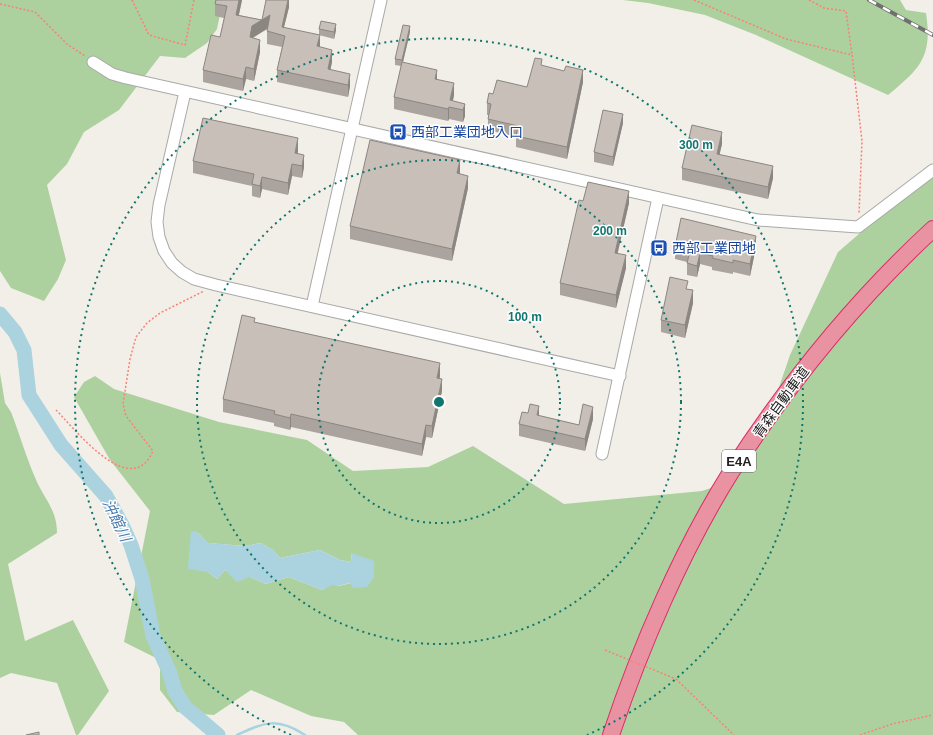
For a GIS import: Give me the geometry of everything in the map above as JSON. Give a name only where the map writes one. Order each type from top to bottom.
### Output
[{"type":"highway","name":"青森自動車道","points":[[611,735],[624,697],[662,607],[703,523],[731,473],[806,366],[863,299],[933,229]]},
{"type":"street","points":[[312,306],[381,0]]},
{"type":"street","points":[[93,62],[112,74],[185,92],[758,220],[858,227],[933,170]]},
{"type":"street","points":[[185,92],[159,205],[157,222],[159,237],[164,251],[172,263],[182,272],[194,279],[216,285],[620,376]]},
{"type":"street","points":[[602,454],[658,198]]},
{"type":"path","points":[[132,0],[149,35],[185,45],[194,0]]},
{"type":"path","points":[[694,0],[786,39],[852,55]]},
{"type":"path","points":[[809,0],[824,8],[846,11],[849,23],[862,141],[858,227]]},
{"type":"path","points":[[0,4],[35,12],[67,44],[93,62]]},
{"type":"path","points":[[56,410],[111,463],[129,469],[144,464],[153,451],[126,416],[123,404],[130,358],[136,337],[147,323],[160,313],[216,285]]},
{"type":"path","points":[[604,650],[676,679],[734,735]]},
{"type":"path","points":[[860,735],[892,724],[933,714]]},
{"type":"green space","points":[[0,0],[223,0],[217,29],[207,43],[185,58],[160,56],[119,110],[84,132],[67,164],[47,185],[66,260],[58,279],[44,301],[11,288],[0,271]]},
{"type":"green space","points":[[623,0],[900,0],[906,10],[926,13],[928,28],[927,41],[925,52],[921,61],[908,78],[888,95],[756,35],[705,15],[648,3]]},
{"type":"green space","points":[[933,170],[933,735],[358,735],[344,722],[311,716],[251,690],[214,715],[177,712],[160,690],[160,660],[124,642],[150,511],[110,460],[74,397],[84,382],[95,376],[114,389],[219,422],[307,440],[353,471],[428,467],[473,446],[564,504],[702,491],[728,482],[751,457],[775,399],[790,355],[838,252]],"holes":[[[197,532],[208,543],[245,546],[261,543],[273,550],[280,558],[320,550],[340,560],[352,562],[351,553],[367,587],[351,583],[339,586],[332,584],[322,590],[289,577],[266,584],[250,577],[225,570],[217,579],[208,572]]]},
{"type":"green space","points":[[0,373],[5,403],[11,412],[33,474],[53,512],[57,525],[57,533],[8,564],[25,641],[73,620],[109,691],[78,735],[76,735],[57,683],[11,673],[0,678]]},
{"type":"water","points":[[191,531],[197,532],[209,543],[245,546],[261,543],[273,550],[280,558],[320,550],[340,560],[352,562],[351,553],[374,561],[374,577],[367,587],[353,588],[350,583],[338,586],[332,585],[322,590],[289,577],[266,584],[250,577],[237,582],[225,570],[217,579],[208,572],[188,569]]},
{"type":"building","points":[[216,0],[239,0],[236,15],[262,20],[252,26],[250,37],[260,40],[254,69],[246,67],[243,79],[203,70],[211,35],[220,37],[227,6],[215,4]]},
{"type":"building","points":[[266,0],[288,0],[282,27],[320,35],[317,46],[332,50],[328,69],[350,74],[348,85],[277,70],[285,36],[267,31],[270,15],[262,20]]},
{"type":"building","points":[[321,21],[336,24],[334,32],[319,29]]},
{"type":"building","points":[[403,25],[410,26],[402,60],[395,59]]},
{"type":"building","points":[[535,58],[542,59],[541,65],[564,71],[566,66],[583,70],[567,147],[516,136],[518,126],[488,119],[491,104],[487,103],[489,93],[493,94],[497,80],[527,87]]},
{"type":"building","points":[[402,62],[437,70],[435,79],[454,83],[450,100],[465,104],[463,110],[449,107],[448,109],[394,97]]},
{"type":"building","points":[[603,110],[623,114],[613,157],[594,152]]},
{"type":"building","points":[[203,118],[298,138],[295,153],[304,155],[302,166],[292,164],[288,183],[262,177],[260,186],[252,184],[254,174],[193,161]]},
{"type":"building","points":[[692,125],[722,132],[717,154],[773,166],[768,187],[682,168]]},
{"type":"building","points":[[370,140],[460,160],[457,173],[468,176],[452,249],[350,226]]},
{"type":"building","points":[[588,182],[629,191],[615,253],[626,255],[616,295],[560,283],[579,200],[583,201]]},
{"type":"building","points":[[681,218],[756,236],[750,264],[733,260],[733,263],[712,258],[713,256],[700,253],[697,266],[687,263],[690,251],[675,247]]},
{"type":"building","points":[[670,277],[688,281],[686,289],[693,290],[685,325],[661,320]]},
{"type":"building","points":[[242,315],[255,318],[254,322],[440,363],[437,378],[442,379],[432,426],[426,425],[422,444],[291,414],[290,418],[274,414],[275,411],[223,399]]},
{"type":"building","points":[[530,404],[539,406],[537,415],[579,425],[583,404],[593,407],[585,439],[519,424],[522,412],[528,413]]},
{"type":"building","points":[[39,732],[39,735],[26,735]]},
{"type":"waterway","name":"沖館川","points":[[0,314],[15,332],[24,350],[29,395],[61,445],[106,496],[122,525],[131,545],[142,579],[153,636],[169,671],[175,691],[185,707],[218,735]]},
{"type":"waterway","points":[[237,735],[256,727],[271,723],[295,729],[305,735]]},
{"type":"railway","points":[[869,0],[933,35]]},
{"type":"place","name":"西部工業団地入口","points":[[398,132]]},
{"type":"place","name":"西部工業団地","points":[[659,248]]}]
